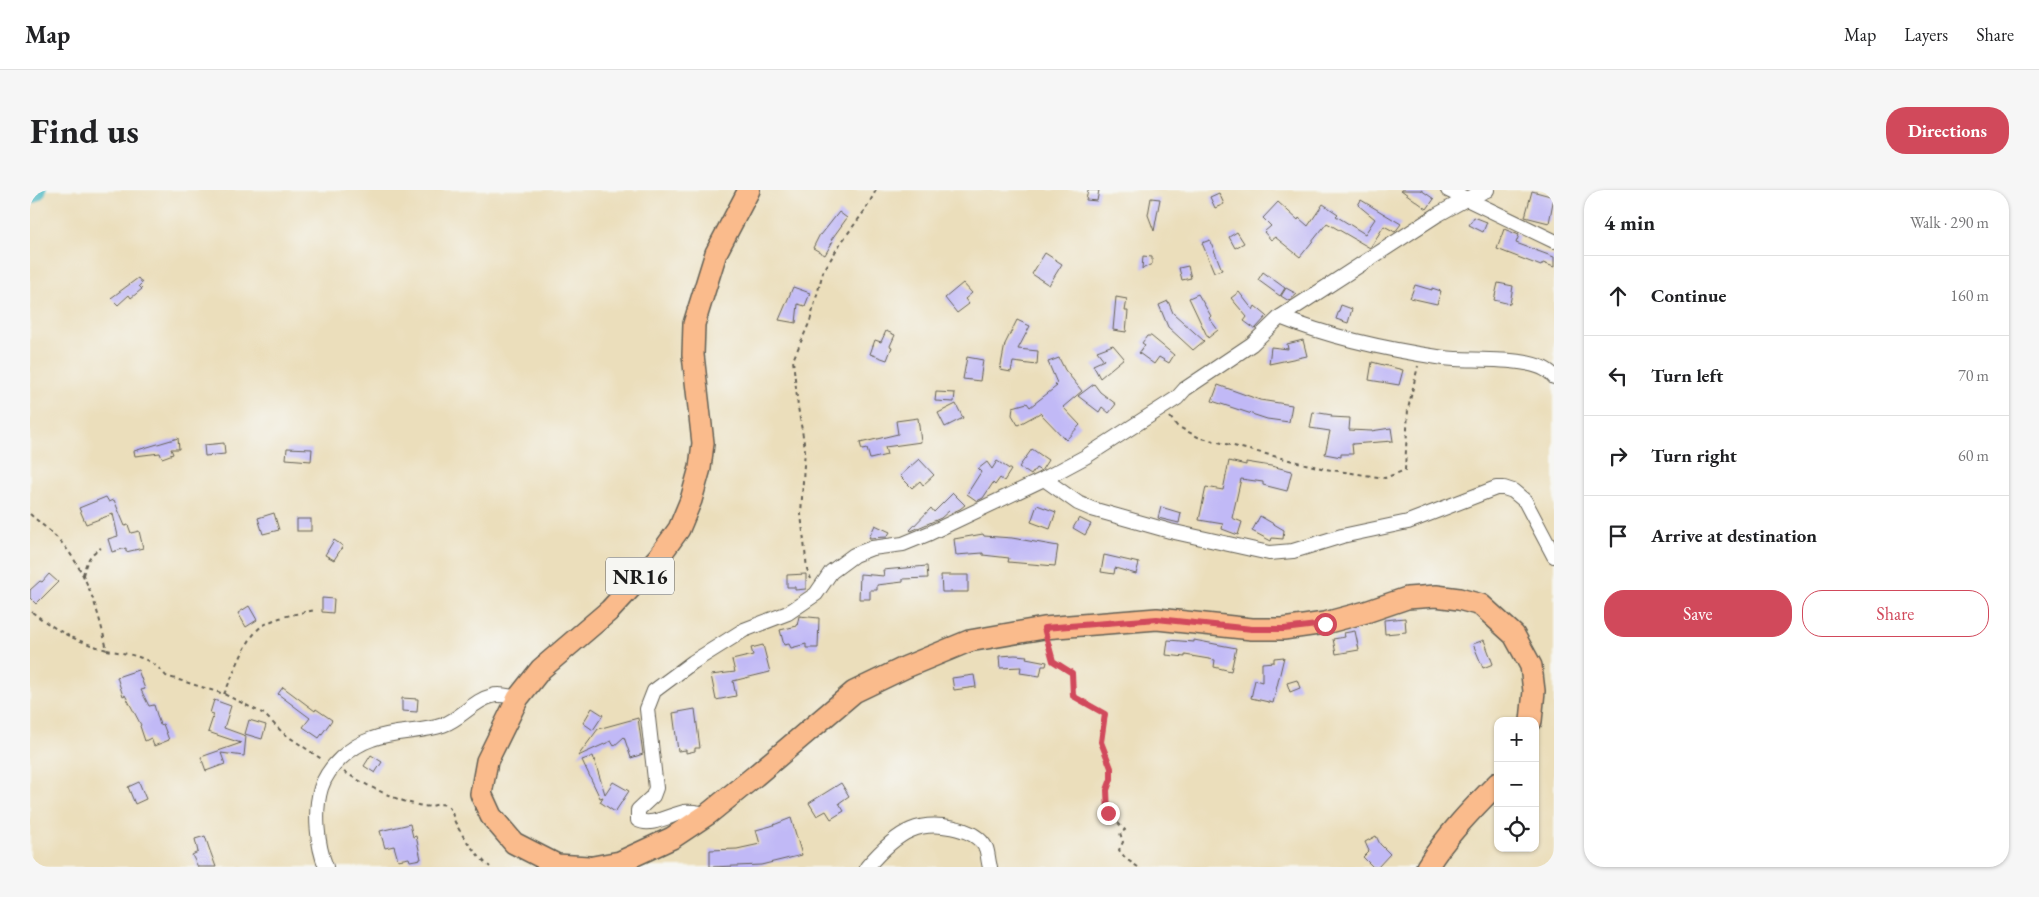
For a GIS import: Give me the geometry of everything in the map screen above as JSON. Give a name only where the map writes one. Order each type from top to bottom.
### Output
[{"type":"main road","name":"NR16","points":[[588,867],[557,865],[514,843],[491,816],[481,794],[486,760],[518,698],[541,669],[610,610],[658,558],[682,522],[691,500],[700,468],[703,443],[693,355],[694,324],[716,254],[749,190]]},
{"type":"main road","points":[[594,867],[620,862],[672,838],[708,814],[854,692],[969,641],[1044,628],[1157,619],[1252,629],[1284,629],[1325,624],[1407,598],[1436,596],[1459,599],[1481,605],[1514,635],[1531,666],[1534,691],[1531,717]]},
{"type":"main road","points":[[1427,867],[1435,853],[1464,818],[1494,787]]},
{"type":"street","points":[[1448,190],[1554,241]]},
{"type":"street","points":[[708,814],[684,812],[660,820],[642,822],[638,820],[638,810],[653,796],[656,788],[648,719],[649,702],[654,691],[693,662],[744,630],[788,613],[816,594],[831,572],[859,552],[872,548],[903,544],[930,533],[1044,479],[1085,457],[1177,398],[1185,389],[1252,344],[1280,317],[1430,219],[1466,199],[1487,190]]},
{"type":"street","points":[[1280,317],[1322,332],[1421,354],[1461,360],[1523,362],[1542,367],[1551,372],[1554,377]]},
{"type":"street","points":[[1044,479],[1078,503],[1092,509],[1170,531],[1270,553],[1293,551],[1342,536],[1408,522],[1496,488],[1504,488],[1520,495],[1525,500],[1554,556]]},
{"type":"street","points":[[326,867],[318,846],[318,803],[322,786],[334,766],[347,752],[370,739],[444,725],[469,710],[481,700],[492,696],[518,698]]},
{"type":"street","points":[[867,867],[893,841],[912,830],[931,825],[955,828],[976,837],[986,848],[990,867]]},
{"type":"path","points":[[816,594],[807,569],[804,542],[802,514],[805,448],[793,360],[810,321],[823,272],[840,244],[866,209],[876,190]]},
{"type":"path","points":[[1162,408],[1177,426],[1198,437],[1325,469],[1385,478],[1405,470],[1408,408],[1421,354]]},
{"type":"path","points":[[30,514],[66,547],[83,575],[101,621],[108,650]]},
{"type":"path","points":[[83,575],[87,562],[93,552],[101,548]]},
{"type":"path","points":[[224,694],[247,643],[261,627],[281,617],[314,610]]},
{"type":"path","points":[[32,612],[65,635],[83,643],[146,659],[159,666],[166,676],[224,694],[264,714],[296,743],[358,781],[408,802],[426,806],[446,805],[452,812],[455,822],[480,858],[490,867]]},
{"type":"path","points":[[1044,628],[1053,661],[1072,673],[1073,696],[1105,714],[1101,742],[1111,768],[1111,779],[1107,790],[1108,813],[1124,830],[1120,833],[1122,842],[1120,850],[1126,859],[1138,867]]},
{"type":"building","points":[[1088,190],[1099,190],[1097,201],[1086,200]]},
{"type":"building","points":[[1401,190],[1421,190],[1434,199],[1427,209]]},
{"type":"building","points":[[1532,191],[1554,197],[1549,223],[1525,217]]},
{"type":"building","points":[[1219,193],[1224,204],[1215,208],[1210,197]]},
{"type":"building","points":[[1151,198],[1160,199],[1154,231],[1148,215]]},
{"type":"building","points":[[1361,200],[1401,224],[1395,232],[1384,226],[1370,248],[1327,223],[1300,257],[1275,237],[1271,240],[1264,232],[1271,226],[1263,218],[1278,202],[1298,220],[1299,218],[1308,226],[1323,204],[1338,214],[1336,216],[1365,234],[1375,219],[1358,205]]},
{"type":"building","points":[[839,212],[847,218],[831,240],[833,241],[825,255],[813,248],[820,234]]},
{"type":"building","points":[[1474,217],[1487,222],[1483,232],[1469,225]]},
{"type":"building","points":[[1504,229],[1519,235],[1516,243],[1554,257],[1554,267],[1543,263],[1541,266],[1497,249]]},
{"type":"building","points":[[1237,232],[1244,243],[1235,248],[1229,237]]},
{"type":"building","points":[[1210,240],[1222,270],[1214,272],[1202,243]]},
{"type":"building","points":[[1045,253],[1062,264],[1049,285],[1032,274]]},
{"type":"building","points":[[1143,256],[1152,257],[1152,264],[1142,269]]},
{"type":"building","points":[[1188,266],[1191,278],[1182,280],[1179,268]]},
{"type":"building","points":[[1263,272],[1285,288],[1280,296],[1258,280]]},
{"type":"building","points":[[138,278],[142,283],[139,286],[142,289],[131,298],[129,295],[118,305],[111,298]]},
{"type":"building","points":[[963,283],[972,293],[965,299],[969,304],[957,313],[945,298]]},
{"type":"building","points":[[1498,283],[1513,286],[1510,304],[1494,300]]},
{"type":"building","points":[[1415,285],[1441,291],[1437,304],[1410,298]]},
{"type":"building","points":[[793,287],[810,293],[805,306],[798,304],[796,323],[779,320]]},
{"type":"building","points":[[1286,288],[1297,294],[1289,301],[1281,296]]},
{"type":"building","points":[[1239,292],[1253,310],[1255,306],[1267,316],[1255,329],[1244,321],[1247,317],[1231,298]]},
{"type":"building","points":[[1198,294],[1211,316],[1209,318],[1218,330],[1208,338],[1189,298]]},
{"type":"building","points":[[1116,297],[1127,299],[1125,311],[1128,311],[1126,332],[1113,330]]},
{"type":"building","points":[[1168,301],[1173,313],[1204,341],[1193,350],[1168,327],[1159,305]]},
{"type":"building","points":[[1341,305],[1352,309],[1348,323],[1336,319]]},
{"type":"building","points":[[1017,320],[1030,326],[1018,349],[1038,351],[1037,365],[1013,362],[1011,372],[1000,370],[1005,344]]},
{"type":"building","points":[[886,331],[895,335],[887,360],[870,354],[875,340],[881,342]]},
{"type":"building","points":[[1147,336],[1151,336],[1174,355],[1169,363],[1159,357],[1154,364],[1139,353],[1145,345],[1142,343]]},
{"type":"building","points":[[1303,340],[1307,356],[1269,364],[1271,347],[1288,349],[1287,344]]},
{"type":"building","points":[[1113,345],[1124,358],[1100,378],[1093,365],[1104,360],[1097,351]]},
{"type":"building","points":[[967,357],[983,360],[980,381],[963,379]]},
{"type":"building","points":[[1059,358],[1065,370],[1082,391],[1063,407],[1080,425],[1066,440],[1040,413],[1018,425],[1012,415],[1013,407],[1027,403],[1030,407],[1057,386],[1048,362]]},
{"type":"building","points":[[1372,362],[1403,370],[1399,385],[1369,380]]},
{"type":"building","points":[[1094,384],[1100,392],[1116,404],[1109,413],[1102,407],[1099,412],[1078,396]]},
{"type":"building","points":[[1218,385],[1260,400],[1292,405],[1289,422],[1267,419],[1212,401]]},
{"type":"building","points":[[936,392],[955,393],[954,402],[935,401]]},
{"type":"building","points":[[956,404],[963,418],[945,427],[938,413]]},
{"type":"building","points":[[1313,412],[1332,415],[1331,417],[1350,418],[1349,430],[1371,431],[1391,428],[1393,441],[1352,444],[1353,454],[1341,454],[1341,457],[1325,454],[1330,431],[1310,428]]},
{"type":"building","points":[[918,418],[921,442],[885,447],[887,455],[870,459],[867,449],[862,450],[860,443],[898,434],[896,421]]},
{"type":"building","points":[[178,438],[179,449],[171,449],[173,454],[162,458],[160,453],[135,456],[134,451]]},
{"type":"building","points":[[224,443],[225,454],[205,456],[204,445]]},
{"type":"building","points":[[287,448],[312,449],[311,461],[286,459]]},
{"type":"building","points":[[1032,449],[1048,460],[1041,471],[1036,468],[1031,475],[1019,467]]},
{"type":"building","points":[[919,459],[934,475],[923,485],[920,481],[912,488],[900,476]]},
{"type":"building","points":[[997,461],[1011,470],[1004,481],[1000,478],[995,485],[993,483],[983,498],[977,501],[967,494],[981,472],[978,469],[987,462],[992,469]]},
{"type":"building","points":[[1229,461],[1246,465],[1246,462],[1292,471],[1287,491],[1263,485],[1263,482],[1241,479],[1232,518],[1242,522],[1238,535],[1222,529],[1223,524],[1199,520],[1206,487],[1223,490]]},
{"type":"building","points":[[953,493],[965,505],[951,513],[949,511],[941,518],[910,530],[931,508],[934,512]]},
{"type":"building","points":[[106,497],[109,502],[114,500],[125,526],[128,525],[131,533],[139,531],[143,548],[126,552],[126,548],[112,552],[108,539],[118,536],[113,514],[86,524],[79,508]]},
{"type":"building","points":[[1037,505],[1056,512],[1050,529],[1031,522]]},
{"type":"building","points":[[1161,507],[1181,513],[1179,523],[1158,518]]},
{"type":"building","points":[[274,513],[279,530],[263,534],[258,518]]},
{"type":"building","points":[[1260,516],[1284,530],[1283,539],[1272,538],[1271,541],[1252,531]]},
{"type":"building","points":[[1079,518],[1091,524],[1085,535],[1073,528]]},
{"type":"building","points":[[297,519],[311,519],[311,531],[297,531]]},
{"type":"building","points":[[875,525],[890,532],[887,537],[869,538]]},
{"type":"building","points":[[983,534],[984,536],[1012,538],[1058,546],[1055,566],[1008,562],[1009,558],[983,555],[983,553],[956,555],[954,539]]},
{"type":"building","points":[[334,540],[343,546],[334,560],[325,555]]},
{"type":"building","points":[[1104,555],[1139,563],[1136,574],[1115,568],[1114,574],[1101,572]]},
{"type":"building","points":[[927,566],[928,578],[903,579],[903,582],[877,585],[877,590],[870,590],[870,599],[859,599],[860,574],[884,576],[883,570]]},
{"type":"building","points":[[49,574],[58,582],[36,604],[30,598],[30,590],[40,581],[42,582]]},
{"type":"building","points":[[806,574],[806,589],[795,590],[795,587],[787,587],[787,575]]},
{"type":"building","points":[[941,575],[968,575],[968,592],[942,592]]},
{"type":"building","points":[[322,598],[334,599],[333,613],[322,612]]},
{"type":"building","points":[[249,606],[257,620],[246,627],[238,613]]},
{"type":"building","points":[[799,616],[819,618],[818,648],[806,648],[806,644],[791,648],[789,644],[784,645],[780,630],[797,626]]},
{"type":"building","points":[[1405,618],[1406,632],[1385,634],[1384,620]]},
{"type":"building","points":[[1355,631],[1359,650],[1336,654],[1333,639],[1345,637],[1344,633]]},
{"type":"building","points":[[1168,640],[1194,642],[1194,640],[1236,648],[1231,671],[1214,667],[1215,660],[1185,655],[1185,657],[1166,655]]},
{"type":"building","points":[[1484,640],[1493,664],[1483,668],[1473,644]]},
{"type":"building","points":[[763,645],[770,672],[733,681],[736,696],[716,700],[711,675],[735,672],[732,660],[753,655],[751,648]]},
{"type":"building","points":[[999,656],[1027,656],[1026,658],[1047,662],[1046,666],[1042,666],[1040,676],[1020,673],[1021,667],[1000,668]]},
{"type":"building","points":[[1284,657],[1273,703],[1251,698],[1255,680],[1262,682],[1262,663],[1274,662],[1274,658]]},
{"type":"building","points":[[138,670],[145,689],[141,690],[149,706],[154,705],[160,725],[163,724],[169,740],[154,746],[151,738],[145,741],[141,725],[125,695],[123,696],[117,677]]},
{"type":"building","points":[[974,675],[976,687],[954,690],[952,678]]},
{"type":"building","points":[[1297,680],[1300,688],[1290,692],[1287,683]]},
{"type":"building","points":[[283,687],[315,711],[316,709],[332,720],[319,738],[303,727],[310,718],[278,694]]},
{"type":"building","points":[[402,698],[418,699],[417,712],[402,711]]},
{"type":"building","points":[[214,700],[231,706],[224,728],[246,736],[244,756],[221,753],[225,764],[206,771],[201,757],[241,743],[208,732],[214,714],[210,713]]},
{"type":"building","points":[[592,708],[603,715],[593,730],[583,723]]},
{"type":"building","points":[[695,709],[700,748],[695,748],[695,751],[686,753],[686,750],[678,751],[673,713]]},
{"type":"building","points":[[638,718],[643,754],[631,758],[624,737],[614,746],[611,741],[578,756],[598,729]]},
{"type":"building","points":[[249,720],[266,725],[262,739],[245,734]]},
{"type":"building","points":[[371,755],[382,762],[375,773],[364,766]]},
{"type":"building","points":[[593,756],[605,794],[613,782],[629,791],[615,812],[600,802],[603,797],[600,798],[582,760]]},
{"type":"building","points":[[139,782],[146,799],[135,804],[128,787]]},
{"type":"building","points":[[841,783],[849,796],[839,803],[844,811],[831,819],[826,811],[817,816],[809,803]]},
{"type":"building","points":[[791,818],[802,855],[761,865],[710,867],[710,850],[737,849],[760,844],[756,830]]},
{"type":"building","points":[[410,824],[413,837],[416,836],[421,859],[410,861],[409,858],[398,860],[394,846],[385,848],[380,831]]},
{"type":"building","points":[[205,836],[216,867],[198,867],[192,855],[198,852],[195,839]]},
{"type":"building","points":[[1376,836],[1380,844],[1390,854],[1378,867],[1373,867],[1363,857],[1369,851],[1365,842]]},
{"type":"waterway","points":[[30,194],[36,190]]},
{"type":"route","points":[[1108,813],[1107,790],[1111,779],[1111,768],[1101,742],[1105,714],[1073,696],[1072,673],[1053,661],[1044,628],[1157,619],[1252,629],[1284,629],[1325,624]]}]
